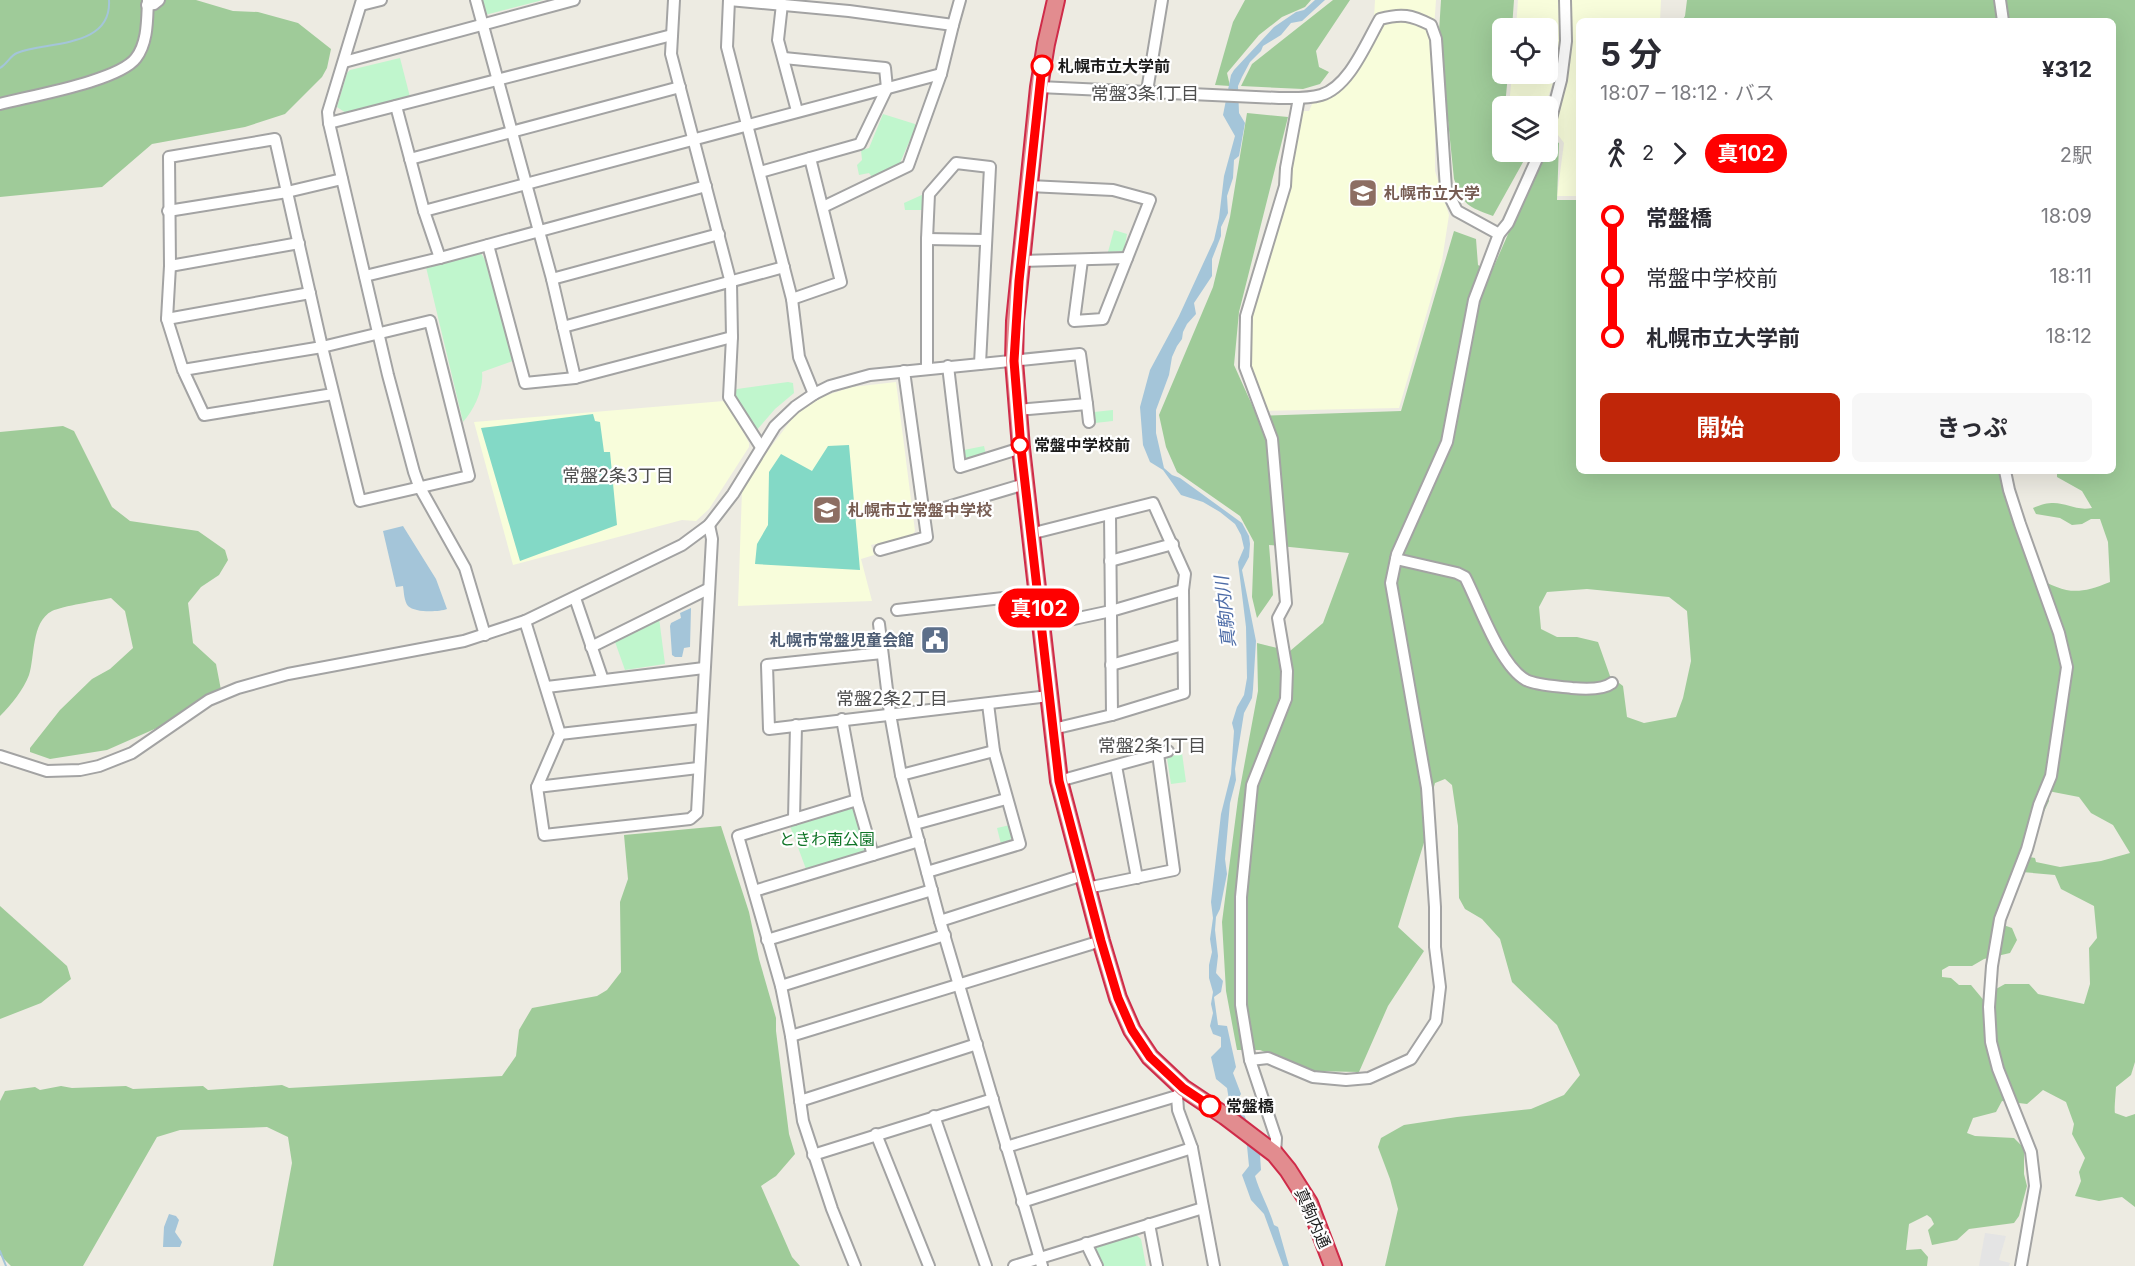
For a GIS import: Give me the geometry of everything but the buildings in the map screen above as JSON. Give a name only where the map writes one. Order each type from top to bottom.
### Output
[{"type":"highway","name":"真駒内通","points":[[1056,0],[1039,87],[1015,321],[1014,361],[1030,534],[1059,781],[1101,941],[1118,998],[1132,1030],[1150,1057],[1180,1092],[1225,1116],[1271,1150],[1288,1170],[1309,1203],[1333,1266]]},
{"type":"street","points":[[0,104],[108,75],[134,61],[146,34],[148,3],[154,4],[159,0]]},
{"type":"street","points":[[381,0],[361,3],[328,112],[329,123],[378,334],[414,472],[419,486],[465,568],[485,635]]},
{"type":"street","points":[[476,0],[552,279],[575,378]]},
{"type":"street","points":[[344,62],[574,0]]},
{"type":"street","points":[[674,0],[671,54],[731,283],[732,337],[729,397],[761,447]]},
{"type":"street","points":[[814,394],[799,357],[792,299],[727,47],[729,0],[849,6],[953,25]]},
{"type":"street","points":[[823,207],[908,166],[941,74],[960,0],[966,0]]},
{"type":"street","points":[[1147,91],[1162,0]]},
{"type":"street","points":[[1557,96],[1566,41],[1565,0]]},
{"type":"street","points":[[2000,0],[2003,18]]},
{"type":"street","points":[[782,4],[778,40],[797,111]]},
{"type":"street","points":[[1039,87],[1279,98],[1320,96],[1340,85],[1380,19],[1398,14],[1415,17],[1431,25],[1436,39],[1446,189],[1457,211],[1499,234]]},
{"type":"street","points":[[329,123],[672,35]]},
{"type":"street","points":[[760,172],[860,144],[887,88],[885,68],[784,58]]},
{"type":"street","points":[[424,211],[941,74]]},
{"type":"street","points":[[410,159],[680,87]]},
{"type":"street","points":[[1271,1150],[1276,1138],[1250,1060],[1241,1005],[1241,897],[1252,785],[1286,699],[1287,671],[1278,618],[1286,603],[1272,439],[1245,367],[1246,316],[1285,186],[1286,168],[1299,98]]},
{"type":"street","points":[[396,106],[424,211],[440,258]]},
{"type":"street","points":[[183,370],[322,346],[430,321],[469,476],[360,501],[333,394],[322,346],[310,293],[298,243],[275,139],[168,157],[170,266],[167,319],[183,370],[204,415],[333,394]]},
{"type":"street","points":[[792,299],[841,282],[810,158]]},
{"type":"street","points":[[1250,1060],[1268,1058],[1313,1077],[1346,1080],[1369,1078],[1411,1059],[1436,1021],[1440,987],[1435,947],[1436,907],[1427,788],[1391,583],[1396,559],[1447,442],[1474,300],[1499,234],[1508,223],[1535,162]]},
{"type":"street","points":[[927,369],[929,194],[956,163],[990,167],[980,364]]},
{"type":"street","points":[[168,212],[287,192],[342,179]]},
{"type":"street","points":[[365,276],[706,186]]},
{"type":"street","points":[[1029,186],[1113,190],[1150,200],[1103,319],[1074,321],[1082,260]]},
{"type":"street","points":[[552,279],[719,234]]},
{"type":"street","points":[[927,239],[985,240]]},
{"type":"street","points":[[170,266],[298,243]]},
{"type":"street","points":[[488,245],[525,383],[575,378],[732,337]]},
{"type":"street","points":[[1021,261],[1127,258]]},
{"type":"street","points":[[563,327],[784,267]]},
{"type":"street","points":[[167,319],[310,293]]},
{"type":"street","points":[[0,756],[48,771],[80,770],[99,766],[132,753],[209,700],[237,688],[288,674],[485,635],[525,621],[682,546],[709,525],[733,494],[775,426],[795,407],[830,386],[870,375],[1080,354],[1089,422]]},
{"type":"street","points":[[948,366],[960,467],[1021,448]]},
{"type":"street","points":[[880,550],[927,537],[904,371]]},
{"type":"street","points":[[1017,410],[1087,404]]},
{"type":"street","points":[[2006,474],[2020,524],[2059,633],[2067,668],[2051,776],[2039,805],[2027,849],[2000,919],[1992,966],[1989,1007],[1991,1041],[1998,1069],[2031,1152],[2036,1186],[2021,1266]]},
{"type":"street","points":[[924,514],[1025,484]]},
{"type":"street","points":[[1030,534],[1153,503],[1185,574],[1183,590],[1184,693],[1112,715],[1053,729]]},
{"type":"street","points":[[1110,515],[1112,715]]},
{"type":"street","points":[[525,621],[560,734],[537,787],[544,835],[690,819],[698,813],[698,768],[712,539],[709,525]]},
{"type":"street","points":[[1110,561],[1173,544]]},
{"type":"street","points":[[1396,559],[1465,577],[1493,636],[1513,671],[1527,681],[1578,689],[1607,687],[1612,683]]},
{"type":"street","points":[[591,647],[708,589]]},
{"type":"street","points":[[1041,626],[1111,611],[1183,590]]},
{"type":"street","points":[[897,610],[1037,594]]},
{"type":"street","points":[[574,598],[603,680]]},
{"type":"street","points":[[879,624],[890,714],[901,775],[940,921],[1040,1262]]},
{"type":"street","points":[[1111,665],[1183,645]]},
{"type":"street","points":[[882,653],[767,665],[768,729],[1049,696]]},
{"type":"street","points":[[547,687],[704,668]]},
{"type":"street","points":[[927,872],[1020,844],[994,751],[988,704]]},
{"type":"street","points":[[560,734],[701,718]]},
{"type":"street","points":[[842,719],[857,800],[873,855]]},
{"type":"street","points":[[794,819],[796,725]]},
{"type":"street","points":[[901,775],[994,751]]},
{"type":"street","points":[[940,921],[1085,881],[1137,878],[1174,870],[1163,753],[1059,781]]},
{"type":"street","points":[[1116,766],[1137,878]]},
{"type":"street","points":[[537,787],[698,768]]},
{"type":"street","points":[[915,824],[1006,798]]},
{"type":"street","points":[[855,1266],[832,1209],[803,1121],[791,1036],[781,987],[738,836],[857,800]]},
{"type":"street","points":[[754,891],[919,841]]},
{"type":"street","points":[[767,940],[932,890]]},
{"type":"street","points":[[781,987],[945,935]]},
{"type":"street","points":[[791,1036],[1101,941]]},
{"type":"street","points":[[800,1101],[977,1044]]},
{"type":"street","points":[[1006,1147],[1180,1092],[1178,1110],[1192,1148],[1214,1266]]},
{"type":"street","points":[[813,1155],[993,1099]]},
{"type":"street","points":[[934,1116],[986,1266]]},
{"type":"street","points":[[876,1134],[929,1266]]},
{"type":"street","points":[[1022,1202],[1192,1148]]},
{"type":"street","points":[[1014,1266],[1040,1262],[1086,1243],[1203,1208]]},
{"type":"street","points":[[1149,1224],[1157,1266]]},
{"type":"street","points":[[1086,1243],[1097,1266]]},
{"type":"shaded area","points":[[1315,0],[1325,0],[1302,21],[1291,23],[1281,35],[1263,46],[1250,62],[1238,86],[1239,113],[1245,123],[1239,156],[1234,160],[1233,178],[1227,196],[1228,213],[1221,227],[1221,236],[1212,259],[1212,276],[1194,303],[1196,314],[1187,324],[1172,357],[1169,375],[1156,410],[1156,433],[1164,468],[1242,523],[1249,536],[1249,557],[1242,570],[1256,641],[1253,689],[1252,698],[1244,713],[1235,769],[1236,780],[1230,803],[1225,859],[1227,874],[1215,930],[1218,956],[1216,973],[1223,981],[1221,992],[1214,997],[1218,1025],[1227,1026],[1236,1067],[1233,1073],[1241,1094],[1238,1099],[1260,1155],[1261,1170],[1255,1176],[1274,1225],[1278,1227],[1289,1266],[1283,1266],[1264,1214],[1251,1200],[1242,1175],[1249,1166],[1247,1146],[1229,1100],[1227,1088],[1216,1079],[1211,1057],[1221,1047],[1221,1037],[1213,1034],[1210,1026],[1213,1013],[1211,1004],[1213,992],[1209,978],[1213,918],[1211,902],[1221,814],[1231,774],[1234,731],[1232,723],[1244,695],[1247,678],[1246,627],[1238,562],[1244,548],[1235,524],[1203,502],[1181,495],[1163,470],[1150,462],[1143,445],[1140,407],[1150,370],[1179,316],[1214,240],[1224,176],[1235,136],[1223,115],[1231,75],[1274,27],[1296,12],[1304,10]]},
{"type":"shaded area","name":"札幌市立大学","points":[[1375,0],[1436,0],[1431,70],[1435,171],[1449,215],[1442,261],[1399,408],[1264,411],[1249,364],[1250,317],[1302,111],[1309,111],[1313,102],[1333,96],[1360,62],[1373,37]]},
{"type":"shaded area","points":[[1518,0],[1562,0],[1561,59],[1558,68],[1558,18],[1517,18]]},
{"type":"shaded area","points":[[1570,0],[1661,0],[1660,18],[1576,18],[1576,196],[1557,196],[1564,143],[1558,135],[1558,110],[1567,85],[1571,26]]},
{"type":"shaded area","points":[[1511,84],[1552,84],[1548,96],[1510,96]]},
{"type":"shaded area","name":"札幌市立常盤中学校","points":[[896,382],[915,531],[912,536],[871,545],[874,555],[861,559],[872,601],[738,606],[742,490],[754,469],[795,415],[824,396],[852,387]]},
{"type":"shaded area","points":[[724,401],[728,404],[749,447],[709,509],[696,521],[682,520],[513,565],[474,422]]},
{"type":"shaded area","points":[[593,414],[595,421],[600,422],[604,452],[610,452],[617,525],[520,561],[481,428]]},
{"type":"shaded area","points":[[849,445],[860,570],[755,564],[757,544],[768,525],[769,472],[781,454],[812,471],[828,446]]},
{"type":"shaded area","points":[[403,526],[436,579],[447,609],[427,611],[411,608],[406,602],[403,586],[396,587],[383,531]]},
{"type":"shaded area","points":[[691,608],[690,647],[684,648],[682,657],[675,657],[672,655],[670,626],[671,623],[681,618],[680,613]]},
{"type":"shaded area","points":[[169,1214],[176,1216],[179,1220],[175,1232],[182,1242],[180,1247],[163,1247],[164,1227]]},
{"type":"shaded area","points":[[1985,1233],[2006,1236],[1999,1260],[2010,1263],[2009,1266],[1979,1266]]},
{"type":"green space","points":[[0,0],[196,0],[233,11],[258,12],[298,23],[331,49],[327,68],[322,77],[285,114],[245,127],[152,144],[102,187],[0,197]]},
{"type":"green space","points":[[481,0],[543,0],[485,15]]},
{"type":"green space","points":[[1245,0],[1311,0],[1305,7],[1282,17],[1259,35],[1227,73],[1230,86],[1215,85],[1233,22]]},
{"type":"green space","points":[[1333,0],[1350,0],[1316,51],[1319,67],[1329,72],[1320,84],[1303,89],[1241,86],[1252,64]]},
{"type":"green space","points":[[1441,0],[1514,0],[1513,18],[1492,18],[1492,84],[1507,84],[1506,96],[1492,96],[1492,162],[1523,162],[1493,216],[1468,204],[1454,179],[1439,32]]},
{"type":"green space","points":[[1687,0],[2135,0],[2135,1062],[2131,1075],[2116,1087],[2115,1113],[2126,1117],[2135,1114],[2135,1207],[2122,1197],[2099,1201],[2075,1196],[2081,1181],[2079,1172],[2085,1158],[2072,1134],[2074,1124],[2066,1102],[2043,1090],[2027,1104],[2002,1101],[1996,1112],[1973,1118],[1967,1133],[1975,1136],[2014,1138],[2024,1148],[2024,1174],[2027,1186],[2019,1216],[2014,1223],[1969,1229],[1957,1240],[1932,1245],[1928,1230],[1934,1224],[1931,1218],[1927,1215],[1909,1224],[1906,1250],[1921,1249],[1928,1257],[1927,1266],[1385,1266],[1398,1209],[1378,1147],[1381,1138],[1404,1125],[1531,1109],[1564,1095],[1580,1075],[1557,1025],[1512,982],[1500,939],[1482,919],[1465,909],[1459,898],[1458,826],[1452,785],[1445,779],[1435,783],[1426,836],[1398,927],[1424,951],[1388,1006],[1359,1072],[1314,1071],[1260,1050],[1237,1050],[1226,991],[1222,922],[1238,799],[1258,691],[1257,643],[1290,651],[1323,623],[1349,553],[1269,545],[1273,595],[1257,618],[1252,597],[1254,542],[1240,516],[1177,472],[1166,447],[1159,415],[1213,287],[1230,217],[1247,113],[1288,117],[1239,312],[1234,365],[1257,416],[1401,411],[1454,231],[1476,239],[1478,265],[1491,273],[1540,162],[1558,162],[1558,142],[1559,143],[1557,200],[1576,200],[1576,474],[2002,474],[2002,488],[2012,503],[2034,576],[2063,589],[2079,591],[2110,582],[2108,542],[2100,519],[2091,519],[2082,524],[2072,525],[2060,518],[2036,514],[2033,508],[2043,504],[2058,503],[2077,508],[2092,508],[2082,491],[2057,477],[2057,474],[2116,474],[2116,18],[1684,18]],"holes":[[[1587,589],[1669,597],[1687,611],[1691,661],[1683,698],[1676,717],[1644,723],[1627,717],[1623,686],[1610,676],[1598,642],[1577,637],[1557,637],[1541,629],[1539,607],[1547,592]],[[2048,791],[2079,797],[2091,813],[2113,825],[2130,853],[2101,861],[2060,867],[2036,862],[2035,858],[2029,857],[2022,872],[2055,875],[2061,889],[2094,906],[2097,938],[2089,948],[2090,984],[2084,1004],[2038,994],[2029,984],[2005,984],[1996,989],[1996,1010],[1987,1018],[1986,1003],[1971,985],[1959,985],[1951,978],[1942,977],[1942,970],[1949,966],[1972,966],[1984,959],[2010,953],[2017,940],[2012,928],[1995,922],[1997,911],[2049,801]]]},
{"type":"green space","points":[[400,58],[410,97],[346,113],[337,107],[347,73],[350,70]]},
{"type":"green space","points":[[883,114],[916,126],[900,163],[872,177],[869,173],[859,175],[857,165],[862,160],[861,150],[869,148]]},
{"type":"green space","points":[[924,194],[924,210],[905,210],[904,203]]},
{"type":"green space","points":[[1114,230],[1127,234],[1124,251],[1108,252]]},
{"type":"green space","points":[[481,253],[485,260],[513,361],[482,372],[477,399],[463,422],[426,267]]},
{"type":"green space","points":[[793,383],[794,393],[775,409],[755,432],[734,394],[737,389]]},
{"type":"green space","points":[[1113,410],[1113,421],[1095,423],[1094,412]]},
{"type":"green space","points":[[63,426],[74,431],[112,507],[130,521],[198,531],[225,550],[228,560],[219,575],[201,587],[188,603],[193,643],[216,664],[221,690],[209,705],[107,750],[50,759],[30,752],[30,748],[60,710],[92,679],[110,669],[133,648],[125,611],[111,598],[52,611],[45,616],[37,631],[27,680],[17,697],[0,716],[0,432]]},
{"type":"green space","points":[[984,446],[986,455],[969,460],[965,457],[964,450]]},
{"type":"green space","points":[[659,618],[665,664],[625,670],[614,639]]},
{"type":"green space","points":[[1182,753],[1186,782],[1171,784],[1167,758]]},
{"type":"green space","name":"ときわ南公園","points":[[855,807],[866,851],[806,869],[790,826]]},
{"type":"green space","points":[[1010,825],[1012,836],[1009,842],[1001,844],[997,828]]},
{"type":"green space","points":[[721,826],[749,912],[759,959],[776,1018],[789,1134],[795,1154],[776,1176],[761,1186],[792,1257],[800,1266],[273,1266],[292,1163],[288,1137],[267,1127],[180,1130],[157,1137],[83,1266],[11,1266],[0,1255],[0,1101],[5,1091],[35,1087],[40,1090],[61,1086],[72,1088],[126,1086],[133,1089],[203,1086],[208,1090],[282,1085],[289,1088],[502,1076],[516,1056],[519,1030],[532,1008],[597,996],[607,990],[621,972],[620,902],[628,879],[624,835]]},
{"type":"green space","points":[[0,906],[67,966],[71,979],[41,1003],[0,1019]]},
{"type":"green space","points":[[1135,1234],[1141,1239],[1146,1266],[1100,1266],[1092,1251],[1095,1247]]},
{"type":"waterway","points":[[0,68],[17,53],[89,35],[100,27],[107,16],[109,0]]},
{"type":"waterway","points":[[0,1251],[6,1266]]},
{"type":"bus line","name":"真102","points":[[1042,66],[1015,321],[1014,361],[1021,448],[1059,781],[1101,941],[1118,998],[1132,1030],[1150,1057],[1183,1088],[1210,1106]]},
{"type":"place","name":"札幌市立大学前","points":[[1042,66]]},
{"type":"place","name":"札幌市立大学","points":[[1363,193]]},
{"type":"place","name":"常盤中学校前","points":[[1020,445]]},
{"type":"place","name":"札幌市立常盤中学校","points":[[827,510]]},
{"type":"place","name":"札幌市常盤児童会館","points":[[935,640]]},
{"type":"place","name":"常盤橋","points":[[1210,1106]]},
{"type":"district","name":"常盤3条1丁目","points":[[1145,93]]},
{"type":"district","name":"常盤2条3丁目","points":[[618,475]]},
{"type":"district","name":"常盤2条2丁目","points":[[892,698]]},
{"type":"district","name":"常盤2条1丁目","points":[[1152,745]]},
{"type":"water label","name":"真駒内川","points":[[1225,612]]}]
